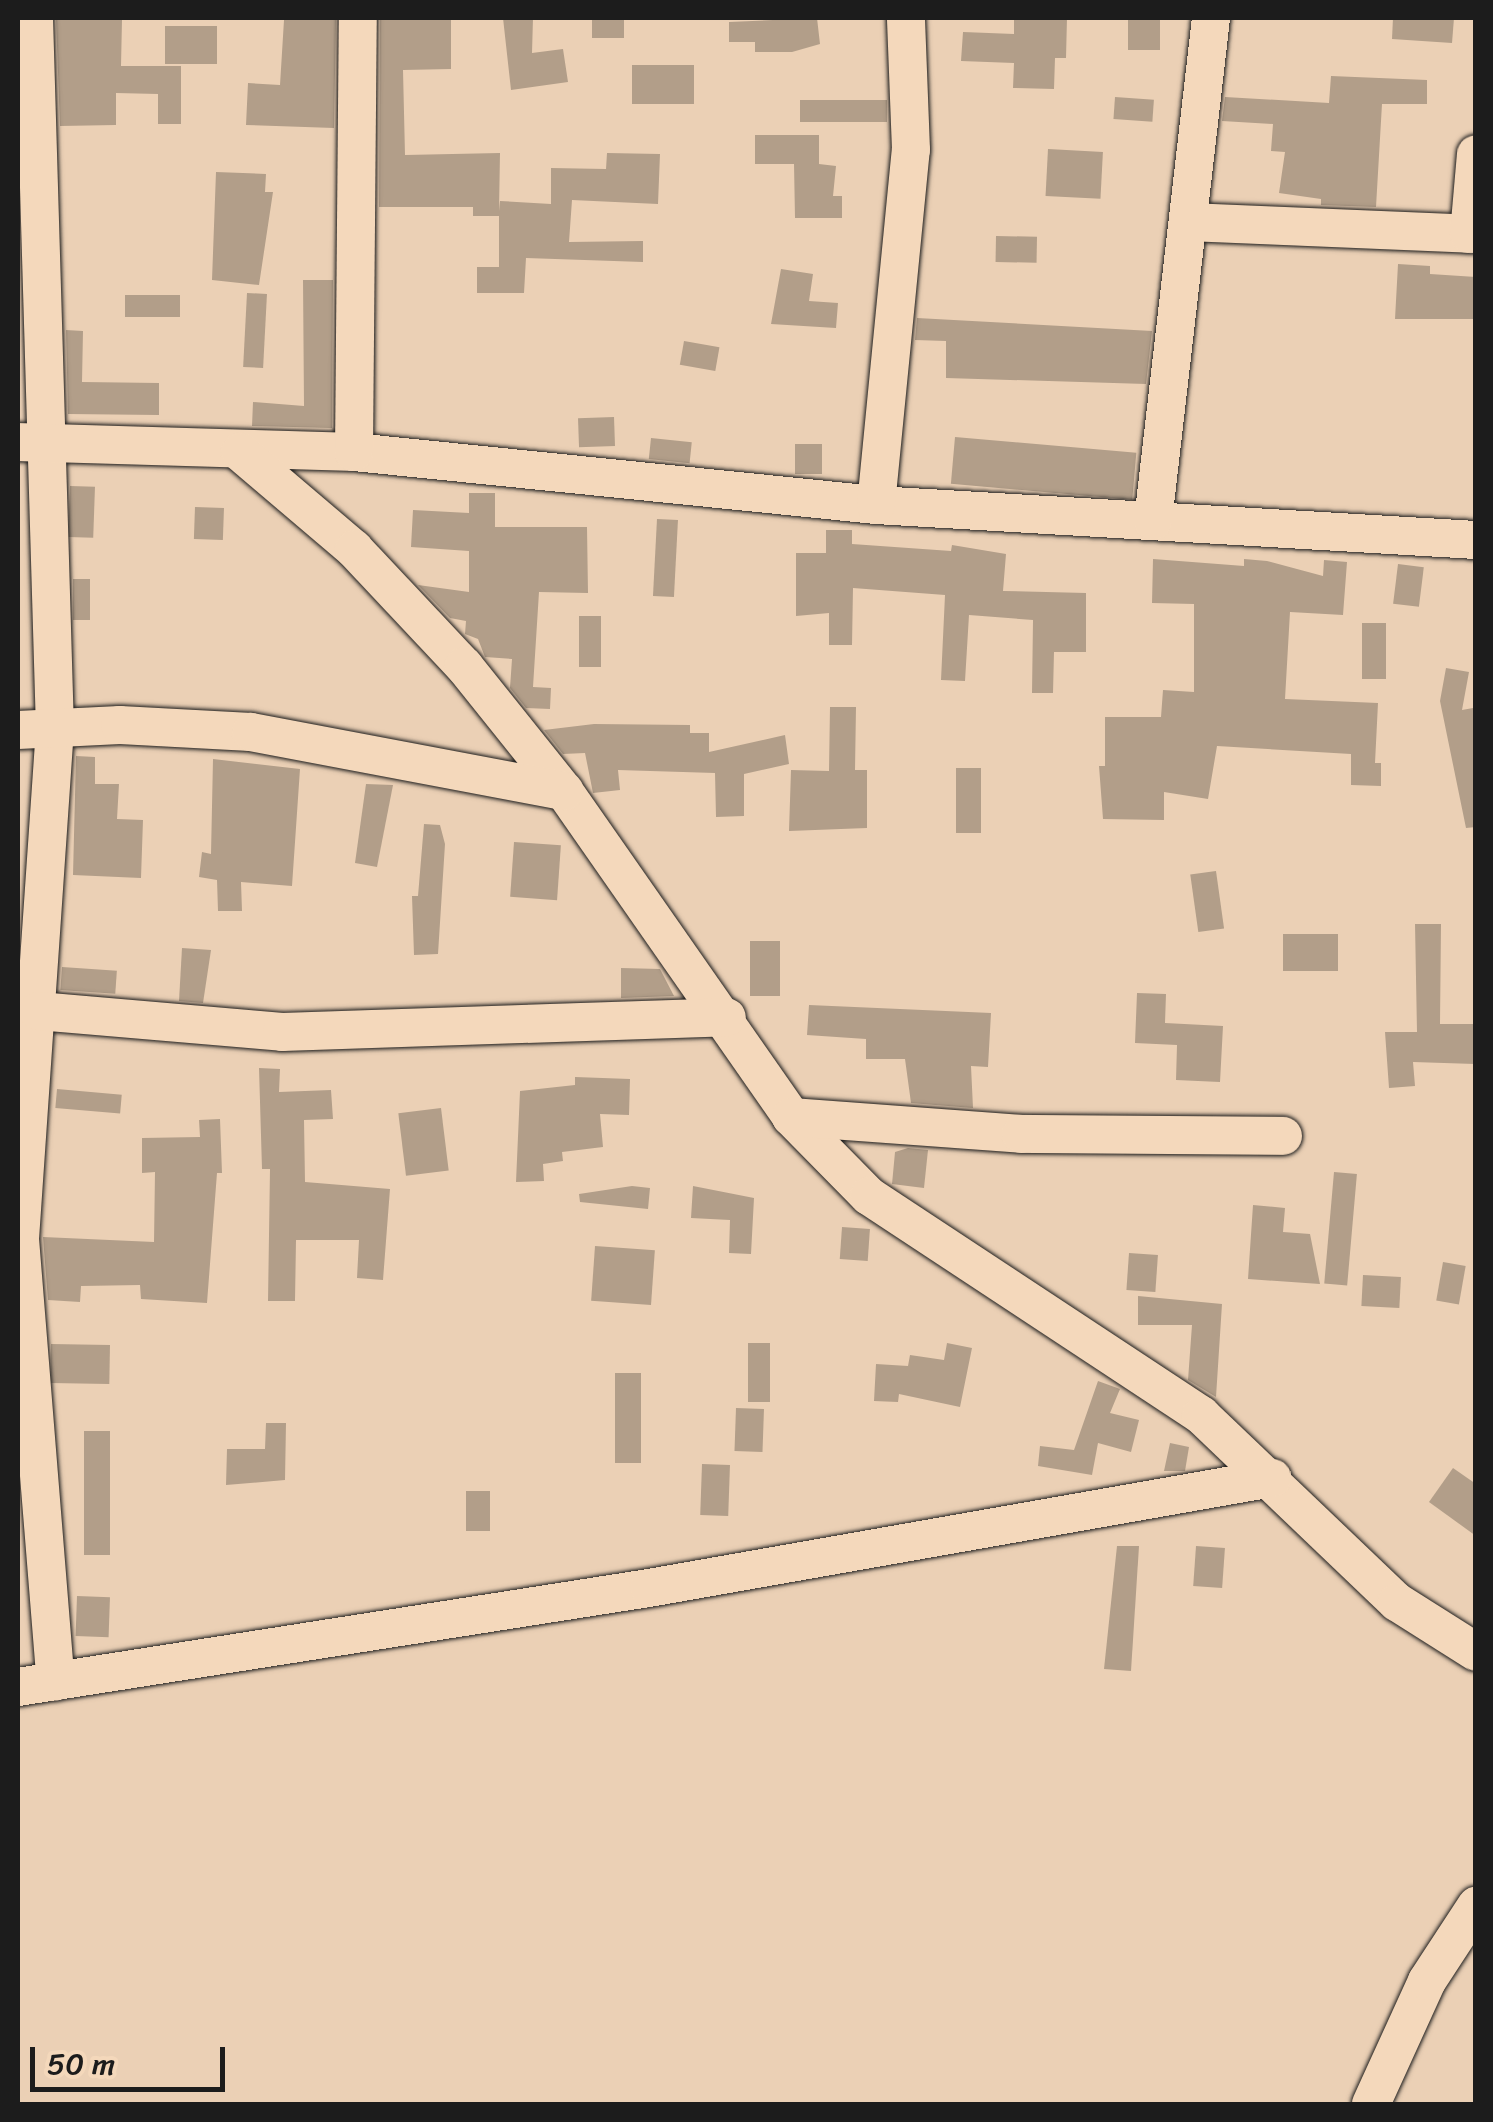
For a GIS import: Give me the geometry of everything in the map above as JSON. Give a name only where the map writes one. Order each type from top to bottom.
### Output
[{"type":"street","points":[[34,18],[32,442],[55,728],[20,1240],[20,1305],[29,1514],[56,1682]]},
{"type":"street","points":[[354,452],[358,18]]},
{"type":"street","points":[[876,505],[911,150],[906,18]]},
{"type":"street","points":[[1153,521],[1211,18]]},
{"type":"street","points":[[1189,222],[1472,234],[1476,154]]},
{"type":"street","points":[[32,442],[240,452],[354,452],[876,505],[1476,540]]},
{"type":"street","points":[[240,452],[354,549],[464,666],[564,792],[727,1016],[791,1117],[868,1196],[1201,1415],[1272,1478],[1397,1602],[1476,1652]]},
{"type":"street","points":[[18,730],[251,732],[564,792]]},
{"type":"street","points":[[38,1011],[282,1032],[727,1016]]},
{"type":"street","points":[[791,1117],[1022,1134],[1283,1136]]},
{"type":"street","points":[[18,1687],[649,1588],[1272,1478]]},
{"type":"street","points":[[1372,2104],[1427,1981],[1476,1906]]},
{"type":"building","points":[[56,18],[122,20],[121,66],[181,66],[181,124],[158,124],[158,94],[116,93],[116,125],[60,126]]},
{"type":"building","points":[[336,18],[334,128],[246,125],[248,83],[280,85],[284,20]]},
{"type":"building","points":[[380,18],[451,18],[451,69],[403,70],[405,155],[500,153],[499,211],[500,201],[551,204],[551,168],[606,169],[607,153],[660,154],[658,204],[572,200],[569,242],[643,241],[643,262],[526,258],[524,293],[477,293],[477,267],[499,267],[499,216],[473,216],[473,207],[379,207]]},
{"type":"building","points":[[503,18],[533,18],[532,53],[563,49],[568,82],[511,90]]},
{"type":"building","points":[[592,18],[624,18],[624,38],[592,38]]},
{"type":"building","points":[[817,18],[820,44],[792,52],[755,52],[755,42],[729,42],[729,22]]},
{"type":"building","points":[[1014,18],[1067,18],[1066,58],[1055,58],[1054,89],[1013,88],[1014,63],[961,61],[963,32],[1014,34]]},
{"type":"building","points":[[1128,18],[1160,18],[1160,50],[1128,50]]},
{"type":"building","points":[[1393,18],[1454,18],[1452,43],[1392,39]]},
{"type":"building","points":[[165,26],[217,26],[217,64],[165,64]]},
{"type":"building","points":[[632,65],[694,65],[694,104],[632,104]]},
{"type":"building","points":[[1331,76],[1427,80],[1427,104],[1382,104],[1376,207],[1321,205],[1321,199],[1279,193],[1285,152],[1271,151],[1273,124],[1222,121],[1225,97],[1329,103]]},
{"type":"building","points":[[1115,97],[1154,100],[1152,122],[1113,119]]},
{"type":"building","points":[[800,100],[887,100],[887,122],[800,122]]},
{"type":"building","points":[[755,135],[819,135],[819,164],[836,166],[833,196],[842,196],[842,218],[795,218],[794,164],[755,164]]},
{"type":"building","points":[[1048,149],[1103,152],[1100,199],[1046,196]]},
{"type":"building","points":[[216,172],[266,174],[265,192],[273,192],[259,285],[212,280]]},
{"type":"building","points":[[996,236],[1037,237],[1037,263],[996,262]]},
{"type":"building","points":[[1398,264],[1430,266],[1430,274],[1476,277],[1476,319],[1395,319]]},
{"type":"building","points":[[781,269],[813,274],[809,301],[838,303],[836,328],[771,324]]},
{"type":"building","points":[[303,280],[333,280],[332,428],[252,426],[253,402],[304,406]]},
{"type":"building","points":[[247,293],[267,294],[263,368],[243,367]]},
{"type":"building","points":[[125,295],[180,295],[180,317],[125,317]]},
{"type":"building","points":[[917,318],[1152,331],[1146,384],[946,378],[946,341],[915,340]]},
{"type":"building","points":[[66,330],[83,331],[82,382],[159,383],[159,415],[68,414]]},
{"type":"building","points":[[684,341],[719,347],[715,371],[680,365]]},
{"type":"building","points":[[614,417],[615,446],[579,447],[578,418]]},
{"type":"building","points":[[955,437],[1136,453],[1132,500],[951,484]]},
{"type":"building","points":[[651,438],[692,442],[690,463],[649,459]]},
{"type":"building","points":[[795,444],[822,444],[822,474],[795,474]]},
{"type":"building","points":[[70,486],[95,487],[93,538],[68,537]]},
{"type":"building","points":[[469,493],[495,493],[495,527],[587,527],[588,593],[539,592],[533,687],[551,688],[550,709],[526,708],[510,688],[512,659],[485,657],[478,639],[465,634],[466,621],[450,618],[418,585],[469,592],[469,551],[411,547],[413,510],[469,513]]},
{"type":"building","points":[[195,507],[224,508],[223,540],[194,539]]},
{"type":"building","points":[[657,519],[678,520],[674,597],[653,596]]},
{"type":"building","points":[[826,530],[852,530],[852,544],[951,551],[952,545],[1006,554],[1003,591],[1086,593],[1086,652],[1054,652],[1053,693],[1032,693],[1033,620],[969,615],[965,681],[941,680],[945,595],[853,588],[852,645],[829,645],[829,613],[796,616],[796,553],[826,553]]},
{"type":"building","points":[[1153,559],[1244,566],[1244,559],[1267,561],[1323,576],[1324,560],[1347,562],[1343,615],[1290,612],[1285,699],[1378,703],[1375,763],[1381,763],[1381,786],[1351,785],[1351,754],[1217,746],[1208,799],[1164,792],[1164,820],[1103,819],[1099,766],[1105,766],[1105,717],[1161,717],[1163,690],[1194,692],[1194,604],[1152,603]]},
{"type":"building","points":[[1398,564],[1424,567],[1419,607],[1393,604]]},
{"type":"building","points":[[73,579],[90,579],[90,620],[73,620]]},
{"type":"building","points":[[579,616],[601,616],[601,667],[579,667]]},
{"type":"building","points":[[1362,623],[1386,623],[1386,679],[1362,679]]},
{"type":"building","points":[[1446,668],[1469,672],[1462,710],[1473,708],[1476,718],[1476,827],[1466,828],[1440,701]]},
{"type":"building","points":[[830,707],[856,707],[855,770],[867,770],[867,828],[789,831],[791,770],[829,771]]},
{"type":"building","points":[[594,724],[690,725],[690,733],[709,733],[709,752],[785,735],[789,764],[744,774],[744,816],[716,817],[715,773],[618,770],[620,790],[593,793],[585,753],[563,754],[544,730]]},
{"type":"building","points":[[76,756],[95,757],[95,784],[119,784],[117,819],[143,820],[141,878],[73,875]]},
{"type":"building","points":[[213,759],[300,769],[292,886],[241,882],[242,911],[218,911],[217,880],[199,877],[202,852],[211,854]]},
{"type":"building","points":[[956,768],[981,768],[981,833],[956,833]]},
{"type":"building","points":[[366,784],[393,785],[377,867],[355,863]]},
{"type":"building","points":[[424,824],[440,825],[445,844],[438,954],[414,955],[412,896],[418,896]]},
{"type":"building","points":[[514,842],[561,845],[557,900],[510,897]]},
{"type":"building","points":[[1216,871],[1224,928],[1198,932],[1190,875]]},
{"type":"building","points":[[1415,924],[1441,924],[1440,1024],[1476,1024],[1475,1064],[1413,1062],[1415,1086],[1389,1088],[1385,1032],[1417,1032]]},
{"type":"building","points":[[1283,934],[1338,934],[1338,971],[1283,971]]},
{"type":"building","points":[[750,941],[780,941],[780,996],[750,996]]},
{"type":"building","points":[[182,948],[211,950],[203,1003],[179,1001]]},
{"type":"building","points":[[62,967],[117,971],[115,994],[60,990]]},
{"type":"building","points":[[621,968],[660,969],[674,996],[621,998]]},
{"type":"building","points":[[1137,993],[1166,994],[1165,1023],[1223,1026],[1220,1082],[1176,1080],[1177,1045],[1135,1043]]},
{"type":"building","points":[[809,1005],[991,1013],[988,1067],[971,1066],[973,1108],[911,1103],[905,1059],[866,1059],[866,1039],[807,1035]]},
{"type":"building","points":[[259,1068],[280,1069],[279,1092],[331,1090],[333,1119],[304,1120],[305,1182],[390,1189],[383,1280],[357,1278],[359,1240],[296,1240],[295,1301],[268,1301],[270,1169],[262,1169]]},
{"type":"building","points":[[575,1077],[630,1079],[629,1115],[600,1114],[603,1147],[562,1152],[563,1161],[543,1164],[544,1181],[516,1182],[520,1091],[575,1085]]},
{"type":"building","points":[[57,1089],[122,1095],[120,1114],[55,1108]]},
{"type":"building","points":[[441,1108],[449,1171],[406,1176],[398,1113]]},
{"type":"building","points":[[220,1119],[222,1173],[217,1173],[207,1303],[141,1299],[140,1285],[81,1286],[80,1302],[48,1300],[43,1237],[154,1242],[155,1172],[142,1173],[142,1138],[200,1137],[199,1120]]},
{"type":"building","points":[[908,1148],[928,1150],[924,1188],[892,1184],[895,1152]]},
{"type":"building","points":[[1334,1172],[1357,1174],[1347,1286],[1324,1284]]},
{"type":"building","points":[[632,1186],[650,1188],[648,1209],[580,1202],[579,1194]]},
{"type":"building","points":[[693,1186],[754,1198],[751,1254],[729,1253],[730,1220],[691,1218]]},
{"type":"building","points":[[1253,1205],[1285,1208],[1283,1232],[1310,1234],[1320,1284],[1248,1279]]},
{"type":"building","points":[[842,1227],[870,1229],[868,1261],[840,1259]]},
{"type":"building","points":[[595,1246],[655,1250],[651,1305],[591,1301]]},
{"type":"building","points":[[1129,1253],[1158,1255],[1155,1292],[1126,1290]]},
{"type":"building","points":[[1443,1262],[1466,1266],[1459,1304],[1436,1300]]},
{"type":"building","points":[[1363,1275],[1401,1277],[1399,1308],[1361,1306]]},
{"type":"building","points":[[1138,1296],[1222,1304],[1216,1397],[1188,1380],[1192,1325],[1138,1325]]},
{"type":"building","points":[[748,1343],[770,1343],[770,1402],[748,1402]]},
{"type":"building","points":[[947,1343],[972,1348],[960,1407],[899,1394],[898,1402],[874,1401],[876,1364],[908,1366],[910,1355],[944,1360]]},
{"type":"building","points":[[51,1344],[110,1345],[109,1384],[50,1383]]},
{"type":"building","points":[[615,1373],[641,1373],[641,1463],[615,1463]]},
{"type":"building","points":[[1098,1381],[1120,1389],[1110,1413],[1139,1420],[1131,1452],[1098,1443],[1092,1475],[1038,1466],[1040,1446],[1074,1450]]},
{"type":"building","points":[[736,1408],[764,1409],[762,1452],[734,1451]]},
{"type":"building","points":[[266,1423],[286,1423],[285,1480],[226,1485],[227,1449],[265,1449]]},
{"type":"building","points":[[84,1431],[110,1431],[110,1555],[84,1555]]},
{"type":"building","points":[[1170,1443],[1189,1447],[1185,1471],[1164,1471]]},
{"type":"building","points":[[702,1464],[730,1465],[728,1516],[700,1515]]},
{"type":"building","points":[[1453,1468],[1476,1484],[1476,1536],[1429,1502]]},
{"type":"building","points":[[466,1491],[490,1491],[490,1531],[466,1531]]},
{"type":"building","points":[[1117,1546],[1139,1546],[1131,1671],[1104,1669]]},
{"type":"building","points":[[1196,1546],[1225,1548],[1222,1588],[1193,1586]]},
{"type":"building","points":[[77,1596],[110,1597],[109,1637],[76,1636]]}]
